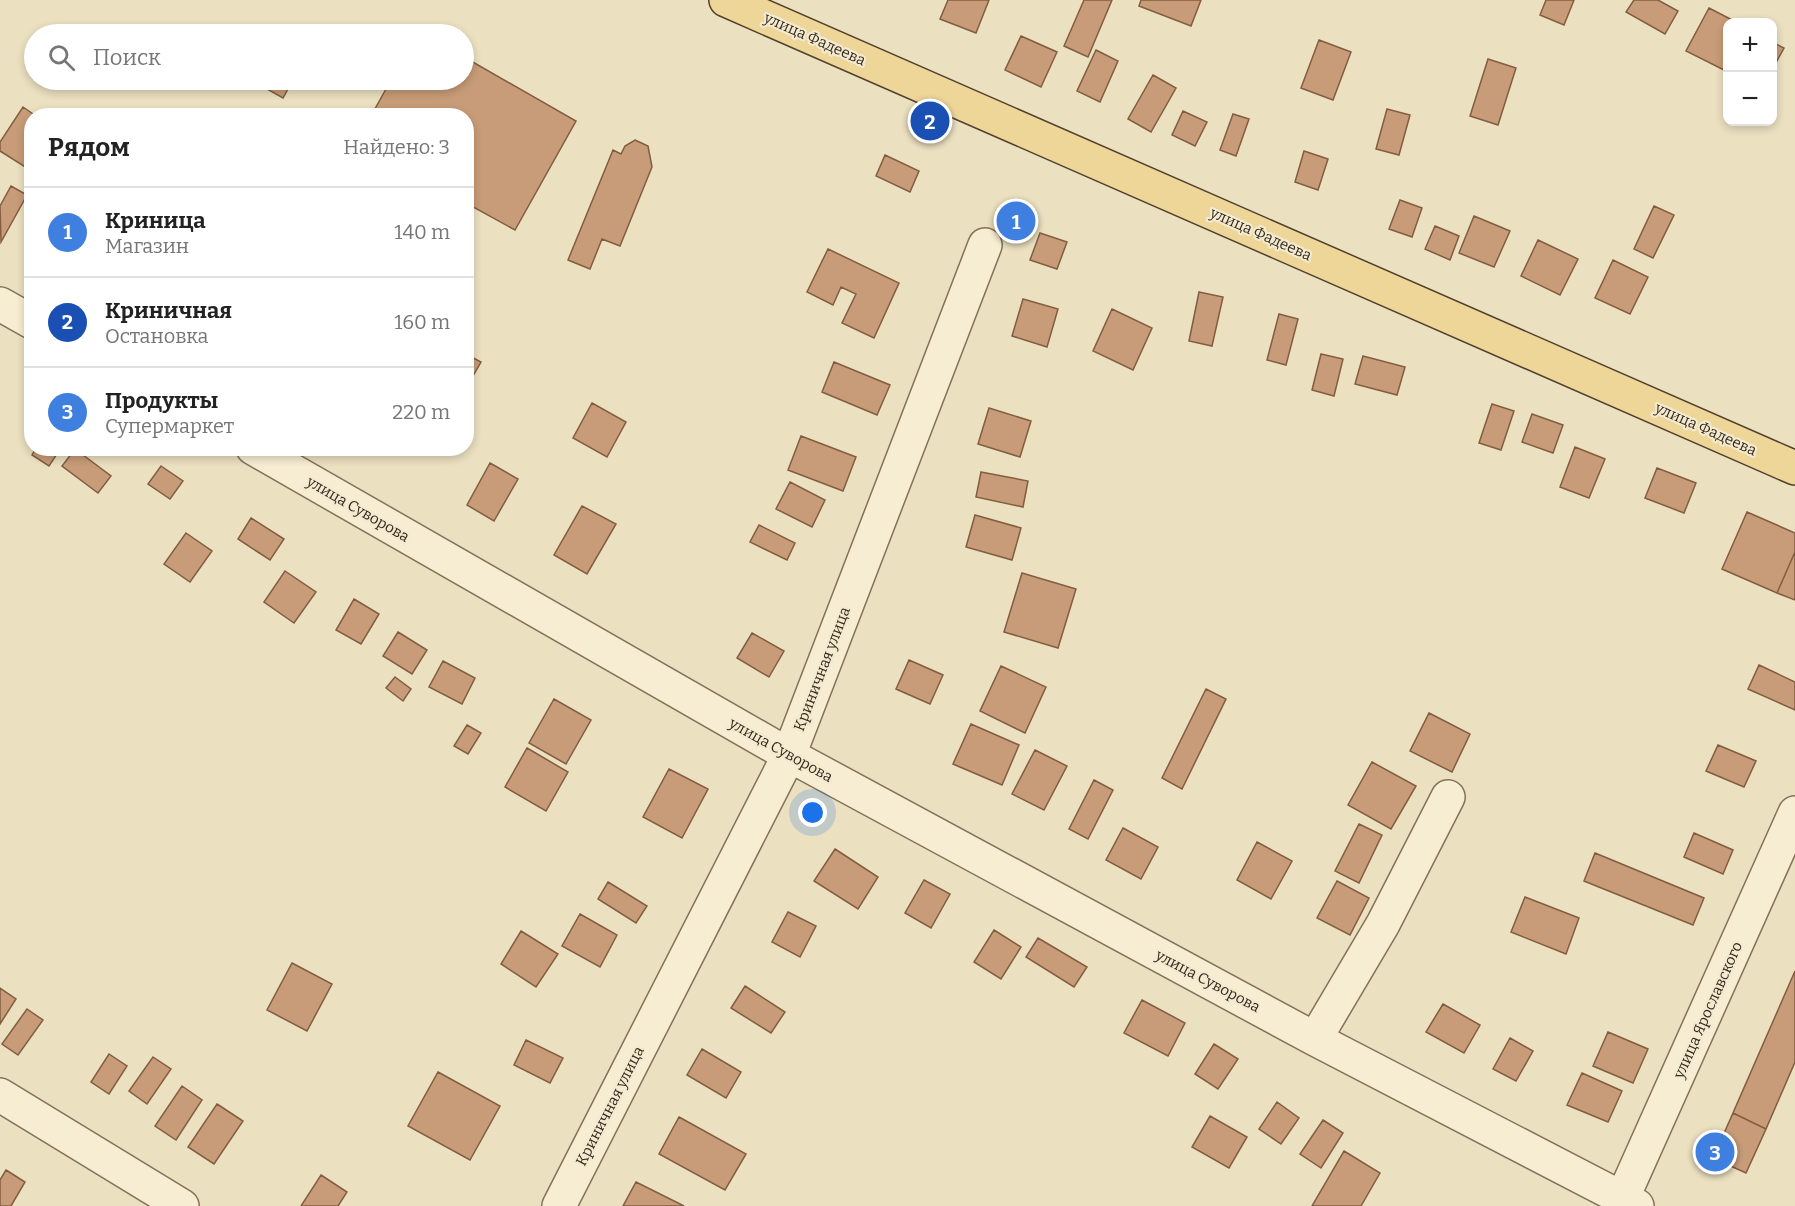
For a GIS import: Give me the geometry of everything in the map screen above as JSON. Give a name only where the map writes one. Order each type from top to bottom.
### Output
[{"type":"main road","name":"улица Фадеева","points":[[726,0],[1795,468]]},
{"type":"street","name":"Криничная улица","points":[[559,1206],[789,755],[985,245]]},
{"type":"street","points":[[0,304],[24,318]]},
{"type":"street","name":"улица Суворова","points":[[267,456],[789,755],[1626,1204]]},
{"type":"street","points":[[1315,1039],[1383,924],[1448,797]]},
{"type":"street","name":"улица Ярославского","points":[[1626,1204],[1795,813]]},
{"type":"street","points":[[0,1095],[182,1206]]},
{"type":"building","points":[[948,0],[989,0],[976,33],[940,19]]},
{"type":"building","points":[[1084,0],[1112,0],[1088,57],[1064,46]]},
{"type":"building","points":[[1141,0],[1201,0],[1191,26],[1139,6]]},
{"type":"building","points":[[1546,0],[1574,0],[1564,25],[1540,15]]},
{"type":"building","points":[[1634,0],[1658,0],[1678,11],[1665,34],[1626,12]]},
{"type":"building","points":[[1709,8],[1728,18],[1723,18],[1723,70],[1686,51]]},
{"type":"building","points":[[1021,36],[1057,52],[1041,87],[1005,70]]},
{"type":"building","points":[[1319,40],[1351,52],[1333,100],[1301,88]]},
{"type":"building","points":[[1777,44],[1784,48],[1777,61]]},
{"type":"building","points":[[1096,50],[1118,61],[1100,102],[1077,91]]},
{"type":"building","points":[[1488,59],[1516,68],[1498,125],[1470,116]]},
{"type":"building","points":[[474,63],[576,121],[515,230],[474,207],[474,108],[375,108],[385,90],[474,90]]},
{"type":"building","points":[[1153,75],[1176,88],[1151,132],[1128,119]]},
{"type":"building","points":[[269,90],[287,90],[283,98]]},
{"type":"building","points":[[23,107],[24,166],[0,151],[0,142]]},
{"type":"building","points":[[1387,109],[1410,115],[1399,155],[1376,149]]},
{"type":"building","points":[[1183,111],[1207,122],[1195,146],[1172,135]]},
{"type":"building","points":[[1233,114],[1249,119],[1236,156],[1220,150]]},
{"type":"building","points":[[635,140],[648,146],[652,167],[620,246],[602,239],[590,269],[568,260],[613,150],[621,154],[625,146]]},
{"type":"building","points":[[1304,151],[1328,159],[1318,190],[1295,182]]},
{"type":"building","points":[[885,155],[919,171],[910,192],[876,176]]},
{"type":"building","points":[[11,186],[24,193],[24,200],[1,242],[0,206]]},
{"type":"building","points":[[1400,200],[1422,208],[1412,237],[1389,229]]},
{"type":"building","points":[[1654,206],[1674,215],[1653,258],[1634,249]]},
{"type":"building","points":[[1474,216],[1510,231],[1494,267],[1459,253]]},
{"type":"building","points":[[1435,226],[1459,236],[1450,260],[1425,249]]},
{"type":"building","points":[[1040,233],[1067,242],[1057,269],[1030,260]]},
{"type":"building","points":[[1538,240],[1578,259],[1560,295],[1521,276]]},
{"type":"building","points":[[828,249],[899,283],[874,338],[842,323],[856,294],[841,287],[833,305],[807,292]]},
{"type":"building","points":[[1613,260],[1648,277],[1630,314],[1595,298]]},
{"type":"building","points":[[1199,292],[1223,297],[1212,346],[1189,341]]},
{"type":"building","points":[[1023,299],[1058,309],[1047,347],[1012,336]]},
{"type":"building","points":[[1112,309],[1152,328],[1133,370],[1093,351]]},
{"type":"building","points":[[1279,314],[1298,319],[1286,365],[1267,360]]},
{"type":"building","points":[[1321,354],[1343,359],[1334,396],[1312,390]]},
{"type":"building","points":[[1363,356],[1405,367],[1397,395],[1355,384]]},
{"type":"building","points":[[474,358],[481,362],[474,374]]},
{"type":"building","points":[[834,362],[890,385],[877,415],[822,392]]},
{"type":"building","points":[[592,403],[626,422],[607,457],[573,438]]},
{"type":"building","points":[[1492,404],[1514,411],[1501,450],[1479,443]]},
{"type":"building","points":[[989,408],[1031,421],[1020,457],[978,444]]},
{"type":"building","points":[[1532,414],[1563,425],[1553,453],[1522,442]]},
{"type":"building","points":[[801,436],[856,457],[843,491],[788,470]]},
{"type":"building","points":[[1575,447],[1605,459],[1589,498],[1560,487]]},
{"type":"building","points":[[34,456],[56,456],[49,466]]},
{"type":"building","points":[[70,456],[84,456],[111,476],[98,493],[62,466]]},
{"type":"building","points":[[490,463],[518,479],[494,521],[467,505]]},
{"type":"building","points":[[161,466],[183,481],[170,499],[148,484]]},
{"type":"building","points":[[1657,468],[1696,483],[1684,513],[1645,498]]},
{"type":"building","points":[[981,472],[1028,481],[1023,507],[976,497]]},
{"type":"building","points":[[790,482],[825,500],[812,527],[776,509]]},
{"type":"building","points":[[582,506],[616,524],[587,574],[554,555]]},
{"type":"building","points":[[1747,512],[1795,533],[1795,552],[1777,593],[1722,569]]},
{"type":"building","points":[[975,515],[1021,528],[1012,560],[966,547]]},
{"type":"building","points":[[251,518],[284,539],[270,560],[238,539]]},
{"type":"building","points":[[759,525],[795,543],[787,560],[750,542]]},
{"type":"building","points":[[186,533],[212,551],[190,582],[164,564]]},
{"type":"building","points":[[1795,552],[1795,600],[1777,593]]},
{"type":"building","points":[[285,571],[316,592],[294,623],[264,602]]},
{"type":"building","points":[[1022,573],[1076,589],[1058,648],[1004,632]]},
{"type":"building","points":[[354,599],[379,614],[361,644],[336,630]]},
{"type":"building","points":[[398,632],[427,650],[412,674],[383,656]]},
{"type":"building","points":[[752,633],[784,651],[769,677],[737,658]]},
{"type":"building","points":[[909,660],[943,675],[930,704],[896,689]]},
{"type":"building","points":[[443,661],[475,678],[462,704],[429,687]]},
{"type":"building","points":[[1759,665],[1795,682],[1795,710],[1748,689]]},
{"type":"building","points":[[1001,666],[1046,687],[1025,733],[980,711]]},
{"type":"building","points":[[395,677],[411,689],[403,701],[386,688]]},
{"type":"building","points":[[1206,689],[1226,699],[1182,789],[1162,778]]},
{"type":"building","points":[[554,699],[591,720],[566,764],[529,743]]},
{"type":"building","points":[[1429,713],[1470,734],[1452,772],[1410,751]]},
{"type":"building","points":[[971,724],[1019,745],[1002,785],[953,764]]},
{"type":"building","points":[[467,725],[481,733],[468,754],[454,746]]},
{"type":"building","points":[[1718,745],[1756,761],[1744,787],[1706,771]]},
{"type":"building","points":[[527,748],[568,772],[546,811],[505,787]]},
{"type":"building","points":[[1035,750],[1067,766],[1044,810],[1012,794]]},
{"type":"building","points":[[1372,762],[1416,786],[1391,829],[1348,805]]},
{"type":"building","points":[[669,769],[708,789],[682,838],[643,817]]},
{"type":"building","points":[[1094,780],[1113,790],[1088,839],[1069,829]]},
{"type":"building","points":[[1359,824],[1382,835],[1359,883],[1335,871]]},
{"type":"building","points":[[1123,828],[1158,847],[1141,879],[1106,860]]},
{"type":"building","points":[[1694,833],[1733,850],[1723,874],[1684,857]]},
{"type":"building","points":[[1257,842],[1292,861],[1271,899],[1237,880]]},
{"type":"building","points":[[835,849],[878,877],[858,909],[814,881]]},
{"type":"building","points":[[1595,853],[1704,898],[1693,925],[1584,881]]},
{"type":"building","points":[[924,880],[950,894],[931,928],[905,913]]},
{"type":"building","points":[[1337,881],[1369,898],[1350,935],[1317,918]]},
{"type":"building","points":[[608,882],[647,906],[636,923],[598,899]]},
{"type":"building","points":[[1525,897],[1579,918],[1566,954],[1511,932]]},
{"type":"building","points":[[788,912],[816,926],[800,957],[772,942]]},
{"type":"building","points":[[580,914],[617,935],[600,967],[562,946]]},
{"type":"building","points":[[994,930],[1021,947],[1001,979],[974,962]]},
{"type":"building","points":[[521,931],[558,954],[536,987],[501,964]]},
{"type":"building","points":[[1038,938],[1087,967],[1074,987],[1026,957]]},
{"type":"building","points":[[292,963],[332,984],[307,1031],[267,1010]]},
{"type":"building","points":[[1795,971],[1795,1062],[1766,1129],[1733,1113]]},
{"type":"building","points":[[745,986],[785,1012],[771,1033],[731,1008]]},
{"type":"building","points":[[0,988],[16,999],[0,1024]]},
{"type":"building","points":[[1142,1000],[1185,1023],[1168,1056],[1124,1033]]},
{"type":"building","points":[[1443,1004],[1480,1025],[1464,1053],[1426,1032]]},
{"type":"building","points":[[27,1009],[43,1020],[18,1055],[2,1044]]},
{"type":"building","points":[[1608,1032],[1648,1049],[1633,1083],[1593,1066]]},
{"type":"building","points":[[1510,1038],[1533,1051],[1516,1081],[1493,1069]]},
{"type":"building","points":[[526,1040],[563,1058],[550,1083],[514,1065]]},
{"type":"building","points":[[1214,1044],[1238,1059],[1218,1089],[1195,1074]]},
{"type":"building","points":[[702,1049],[741,1072],[726,1098],[687,1075]]},
{"type":"building","points":[[109,1054],[127,1066],[109,1094],[91,1082]]},
{"type":"building","points":[[153,1057],[171,1069],[147,1104],[129,1091]]},
{"type":"building","points":[[438,1072],[500,1106],[470,1160],[408,1126]]},
{"type":"building","points":[[1582,1073],[1622,1091],[1608,1122],[1567,1105]]},
{"type":"building","points":[[182,1086],[202,1100],[176,1140],[155,1126]]},
{"type":"building","points":[[1277,1102],[1299,1118],[1281,1144],[1259,1129]]},
{"type":"building","points":[[217,1104],[243,1121],[214,1164],[188,1147]]},
{"type":"building","points":[[1733,1113],[1766,1129],[1746,1173],[1713,1158]]},
{"type":"building","points":[[1210,1116],[1247,1137],[1229,1168],[1192,1147]]},
{"type":"building","points":[[679,1117],[746,1154],[725,1190],[659,1154]]},
{"type":"building","points":[[1323,1120],[1343,1133],[1321,1168],[1300,1154]]},
{"type":"building","points":[[1344,1151],[1380,1173],[1361,1206],[1312,1206]]},
{"type":"building","points":[[6,1170],[25,1182],[11,1206],[0,1206],[0,1180]]},
{"type":"building","points":[[321,1175],[347,1192],[338,1206],[301,1206]]},
{"type":"building","points":[[636,1182],[684,1206],[623,1206]]},
{"type":"place","name":"Криничная","points":[[930,121]]},
{"type":"place","name":"Криница","points":[[1016,221]]},
{"type":"place","name":"Продукты","points":[[1715,1152]]}]
